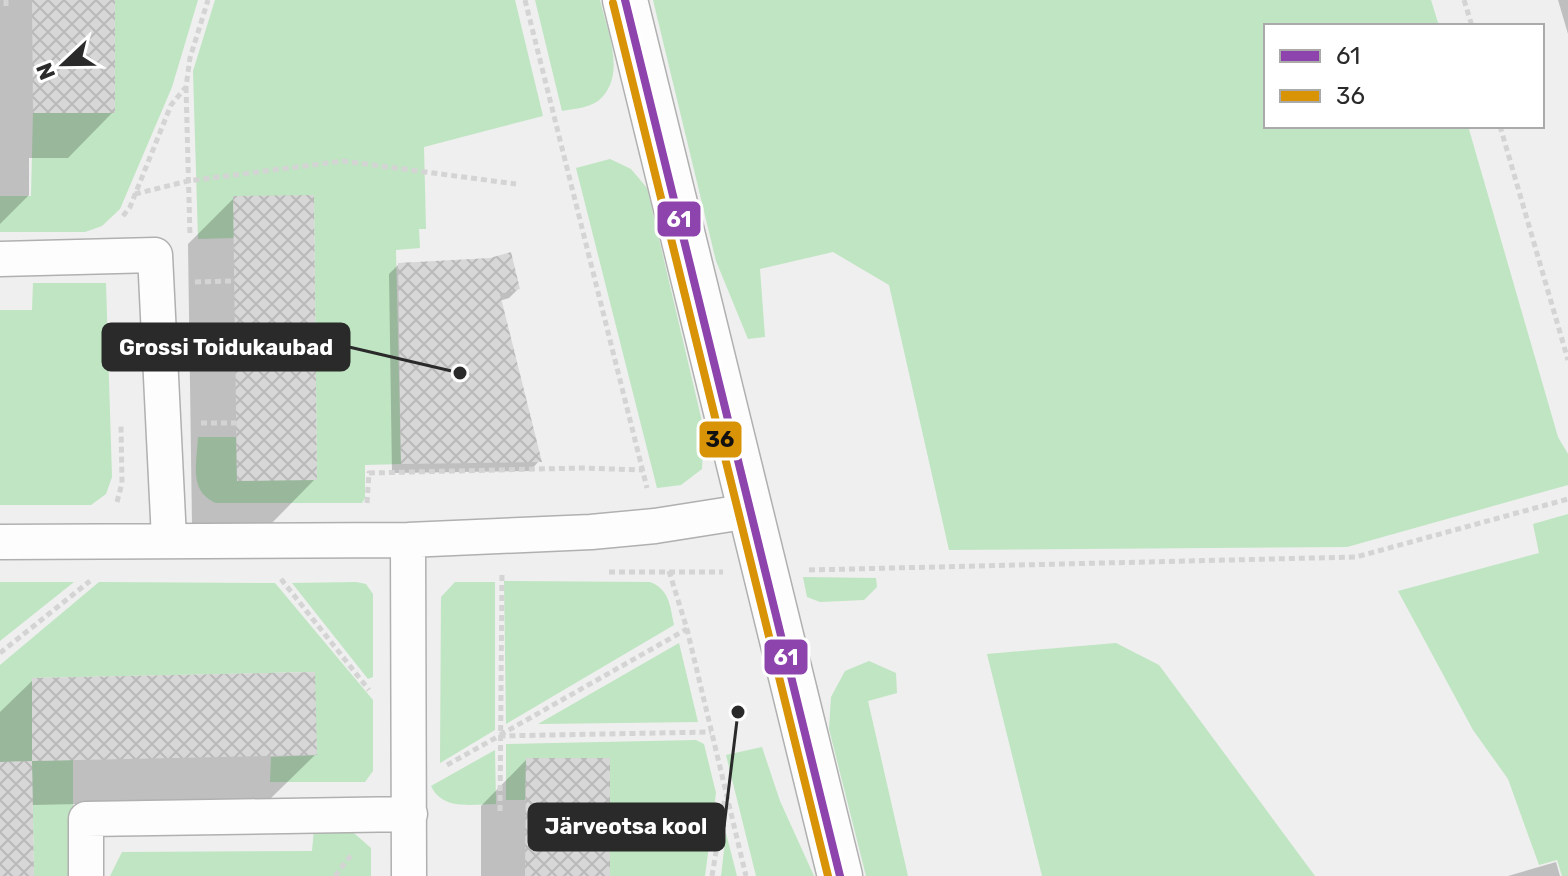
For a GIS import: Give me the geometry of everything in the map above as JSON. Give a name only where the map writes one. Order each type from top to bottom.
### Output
[{"type":"main road","points":[[625,0],[840,876]]},
{"type":"street","points":[[0,259],[155,255],[169,539]]},
{"type":"street","points":[[0,542],[408,540],[591,532],[655,526],[750,511]]},
{"type":"street","points":[[408,540],[409,876]]},
{"type":"street","points":[[86,876],[86,819],[410,814]]},
{"type":"path","points":[[6,0],[6,10]]},
{"type":"path","points":[[190,239],[186,87],[190,58],[208,0]]},
{"type":"path","points":[[525,0],[655,526],[687,629],[746,876]]},
{"type":"path","points":[[1464,0],[1471,24]]},
{"type":"path","points":[[118,256],[116,226],[130,207],[171,105],[186,87]]},
{"type":"path","points":[[1501,128],[1568,360]]},
{"type":"path","points":[[135,194],[188,181],[343,161],[516,184]]},
{"type":"path","points":[[118,540],[115,509],[122,483],[121,422]]},
{"type":"path","points":[[191,423],[236,423]]},
{"type":"path","points":[[363,511],[370,500],[369,473],[582,468],[643,470]]},
{"type":"path","points":[[608,572],[1356,557],[1568,499]]},
{"type":"path","points":[[487,572],[517,572]]},
{"type":"path","points":[[500,811],[502,572]]},
{"type":"path","points":[[0,653],[97,575],[83,575]]},
{"type":"path","points":[[293,575],[279,575],[373,694]]},
{"type":"path","points":[[434,772],[687,629]]},
{"type":"path","points":[[499,736],[711,732]]},
{"type":"path","points":[[712,876],[726,792]]},
{"type":"green space","points":[[115,0],[198,0],[172,87],[120,209],[102,226],[85,232],[0,232],[0,196],[31,196],[33,113],[115,112]]},
{"type":"green space","points":[[215,0],[515,0],[543,116],[424,147],[426,229],[419,229],[420,248],[396,250],[401,464],[365,465],[365,498],[362,503],[216,503],[207,498],[198,484],[198,437],[236,437],[237,481],[317,479],[314,196],[234,238],[198,239],[193,71]]},
{"type":"green space","points":[[535,0],[600,0],[614,66],[607,91],[598,101],[562,111]]},
{"type":"green space","points":[[653,0],[1431,0],[1438,24],[1264,24],[1264,128],[1469,128],[1558,437],[1568,454],[1568,485],[1347,547],[949,550],[889,285],[833,252],[760,269],[765,337],[748,339],[716,261]]},
{"type":"green space","points":[[610,159],[631,169],[647,188],[704,430],[702,469],[681,485],[657,488],[576,168]]},
{"type":"green space","points":[[33,283],[106,283],[112,477],[106,494],[91,505],[0,505],[0,310],[32,310]]},
{"type":"green space","points":[[1568,514],[1568,876],[1562,876],[1557,860],[1539,865],[1508,779],[1473,730],[1398,591],[1539,553],[1533,524]]},
{"type":"green space","points":[[803,577],[876,578],[877,587],[864,600],[820,602],[807,597]]},
{"type":"green space","points":[[504,581],[650,582],[665,594],[674,625],[506,724]]},
{"type":"green space","points":[[0,582],[74,582],[0,641]]},
{"type":"green space","points":[[99,582],[275,583],[373,700],[373,771],[365,782],[270,782],[271,757],[317,755],[314,672],[32,678],[32,761],[0,762],[0,665]]},
{"type":"green space","points":[[455,582],[495,582],[495,730],[440,763],[441,597]]},
{"type":"green space","points":[[292,583],[366,584],[373,594],[373,677],[368,679]]},
{"type":"green space","points":[[679,643],[698,722],[538,724]]},
{"type":"green space","points":[[1116,643],[1159,665],[1315,876],[1042,876],[987,654]]},
{"type":"green space","points":[[869,661],[896,673],[897,693],[868,701],[908,876],[866,876],[829,729],[831,697],[845,671]]},
{"type":"green space","points":[[696,740],[704,744],[716,793],[705,876],[610,876],[609,758],[526,758],[525,800],[506,800],[506,744]]},
{"type":"green space","points":[[762,747],[780,801],[814,876],[756,876],[726,755]]},
{"type":"green space","points":[[495,750],[496,804],[451,803],[436,794],[431,786]]},
{"type":"green space","points":[[73,760],[73,876],[34,876],[32,761]]},
{"type":"green space","points":[[348,828],[371,848],[371,876],[110,876],[122,852],[312,851],[314,829]]},
{"type":"green space","points":[[726,833],[737,876],[721,876]]},
{"type":"building","points":[[32,0],[115,0],[115,113],[33,113]]},
{"type":"building","points":[[314,195],[317,480],[237,481],[233,196]]},
{"type":"building","points":[[511,252],[520,289],[500,294],[542,462],[401,464],[398,263],[490,258]]},
{"type":"building","points":[[315,672],[317,755],[32,761],[32,678]]},
{"type":"building","points":[[526,758],[610,758],[610,876],[525,876]]},
{"type":"building","points":[[32,761],[34,876],[0,876],[0,762]]},
{"type":"transit line","name":"61","points":[[625,0],[840,876]]},
{"type":"transit line","name":"36","points":[[613,3],[828,876]]},
{"type":"place","name":"Grossi Toidukaubad","points":[[460,373]]},
{"type":"place","name":"Järveotsa kool","points":[[738,712]]}]
